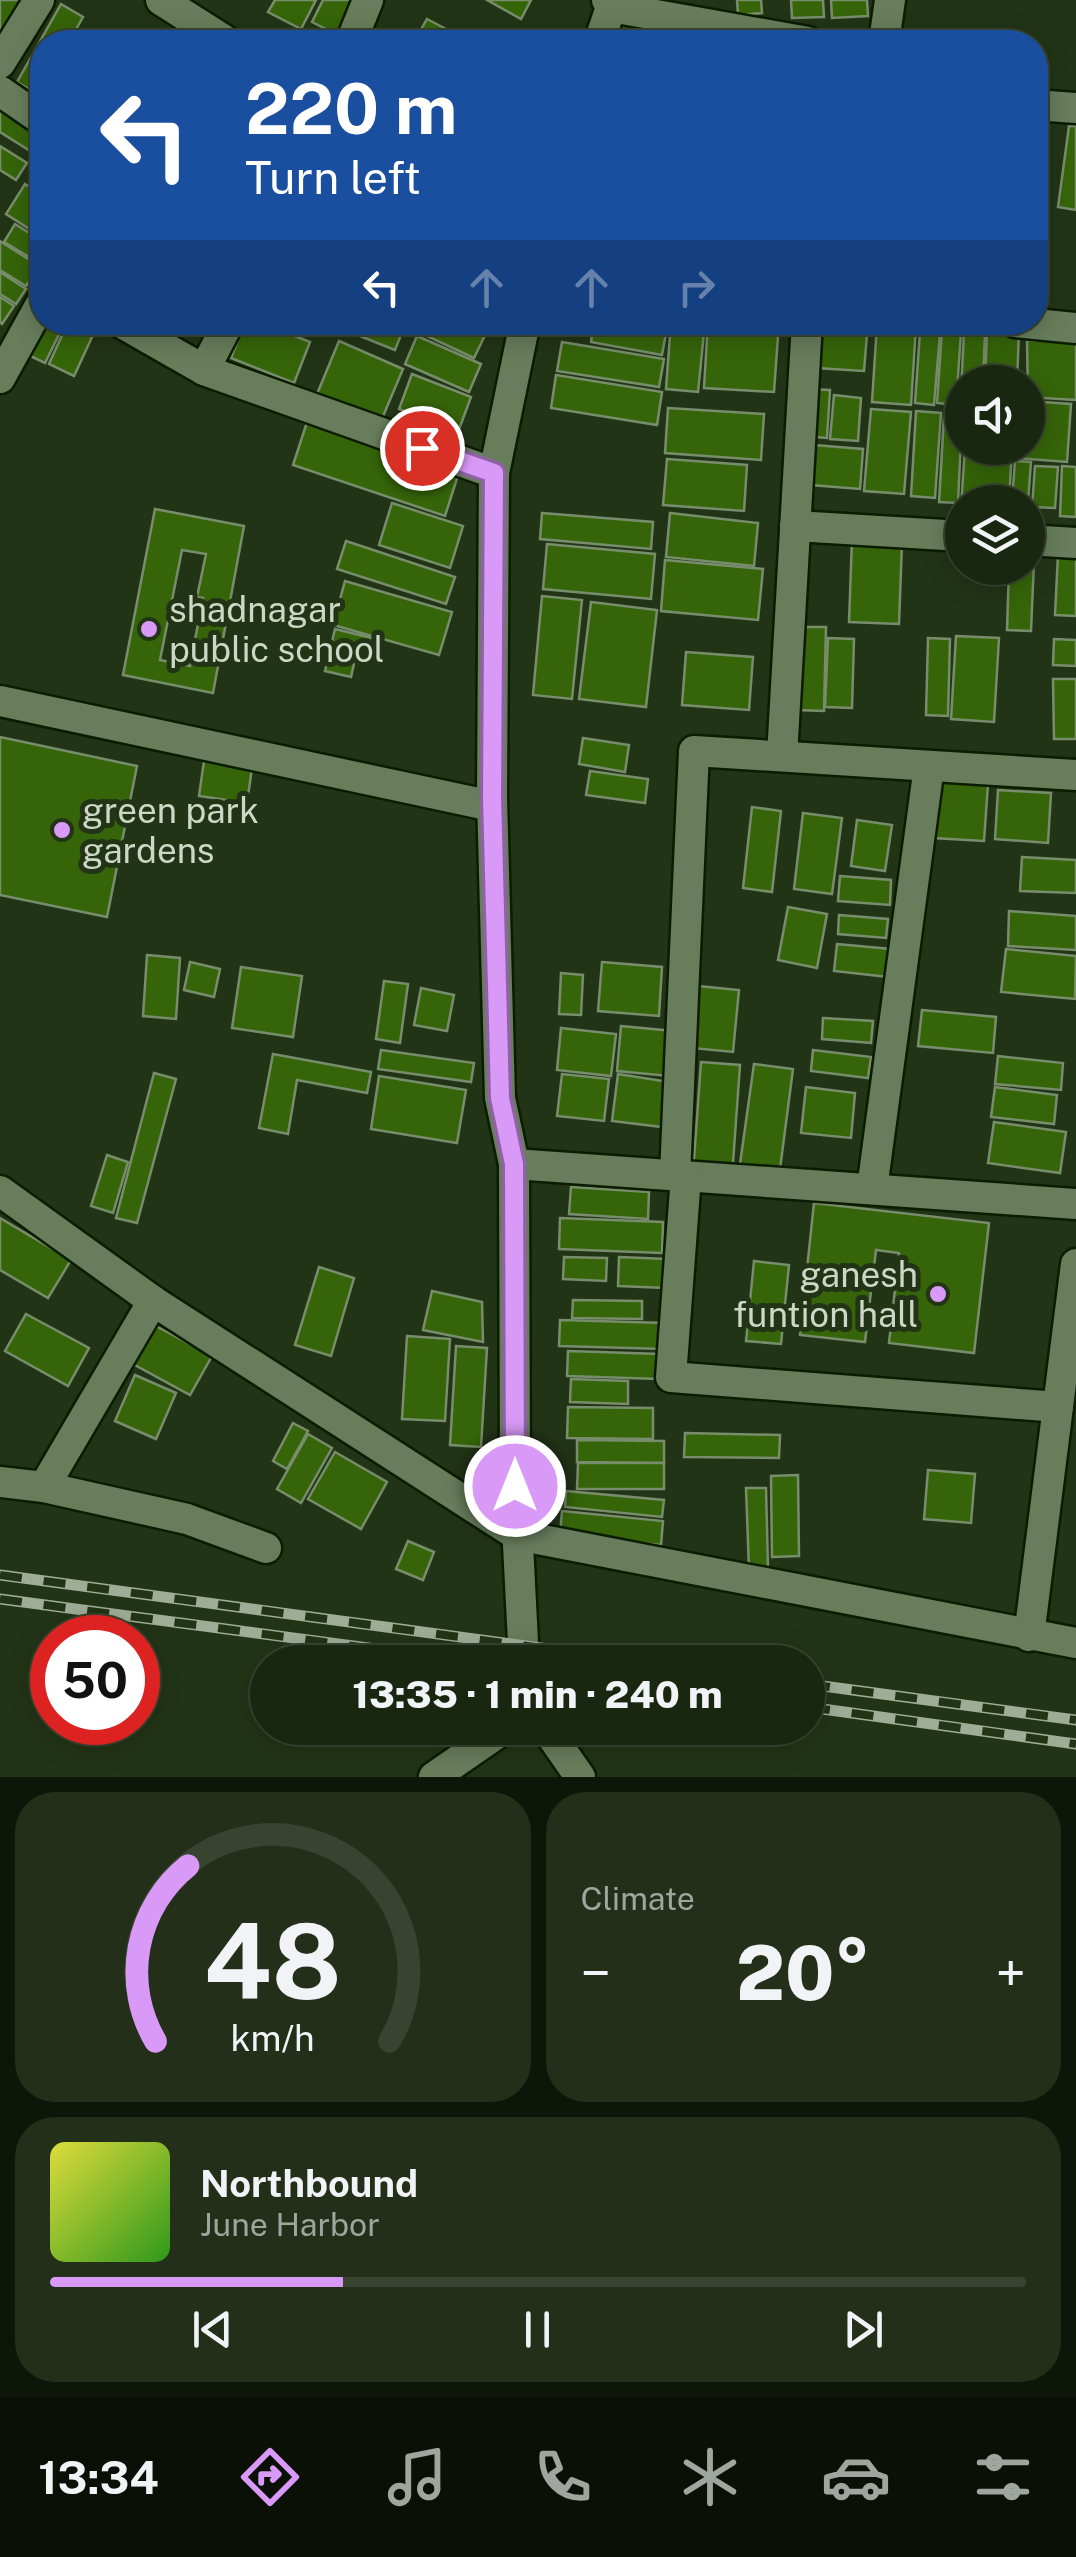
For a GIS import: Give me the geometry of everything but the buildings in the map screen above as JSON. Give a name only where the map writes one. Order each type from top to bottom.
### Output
[{"type":"street","points":[[0,63],[40,0]]},
{"type":"street","points":[[160,0],[208,30]]},
{"type":"street","points":[[356,30],[368,0]]},
{"type":"street","points":[[886,30],[890,0]]},
{"type":"street","points":[[603,30],[609,4],[745,30]]},
{"type":"street","points":[[0,91],[30,112]]},
{"type":"street","points":[[1048,106],[1076,108]]},
{"type":"street","points":[[0,378],[30,324]]},
{"type":"street","points":[[1048,325],[1076,328]]},
{"type":"street","points":[[143,335],[204,370],[494,473]]},
{"type":"street","points":[[204,370],[222,335]]},
{"type":"street","points":[[523,335],[494,473],[492,806],[500,1098],[514,1164],[516,1534],[523,1645]]},
{"type":"street","points":[[782,756],[806,335]]},
{"type":"street","points":[[795,526],[945,535]]},
{"type":"street","points":[[1045,541],[1076,543]]},
{"type":"street","points":[[0,701],[492,806]]},
{"type":"street","points":[[1058,1407],[671,1378],[694,751],[1076,775]]},
{"type":"street","points":[[872,1189],[929,766]]},
{"type":"street","points":[[514,1164],[1076,1204]]},
{"type":"street","points":[[0,1192],[153,1301],[516,1534],[1076,1643]]},
{"type":"street","points":[[1029,1636],[1076,1264]]},
{"type":"street","points":[[44,1487],[153,1301]]},
{"type":"street","points":[[0,1482],[44,1487],[187,1519],[266,1548]]},
{"type":"street","points":[[434,1777],[480,1745]]},
{"type":"street","points":[[558,1745],[580,1777]]},
{"type":"railway","points":[[0,1575],[519,1645]]},
{"type":"railway","points":[[0,1599],[346,1645]]},
{"type":"railway","points":[[825,1686],[1076,1720]]},
{"type":"railway","points":[[825,1709],[1076,1744]]},
{"type":"place","name":"shadnagar public school","points":[[149,629]]},
{"type":"place","name":"green park gardens","points":[[62,830]]},
{"type":"place","name":"ganesh funtion hall","points":[[938,1294]]},
{"type":"route","points":[[422,448],[494,473],[492,797],[500,1098],[514,1164],[515,1486]]}]
